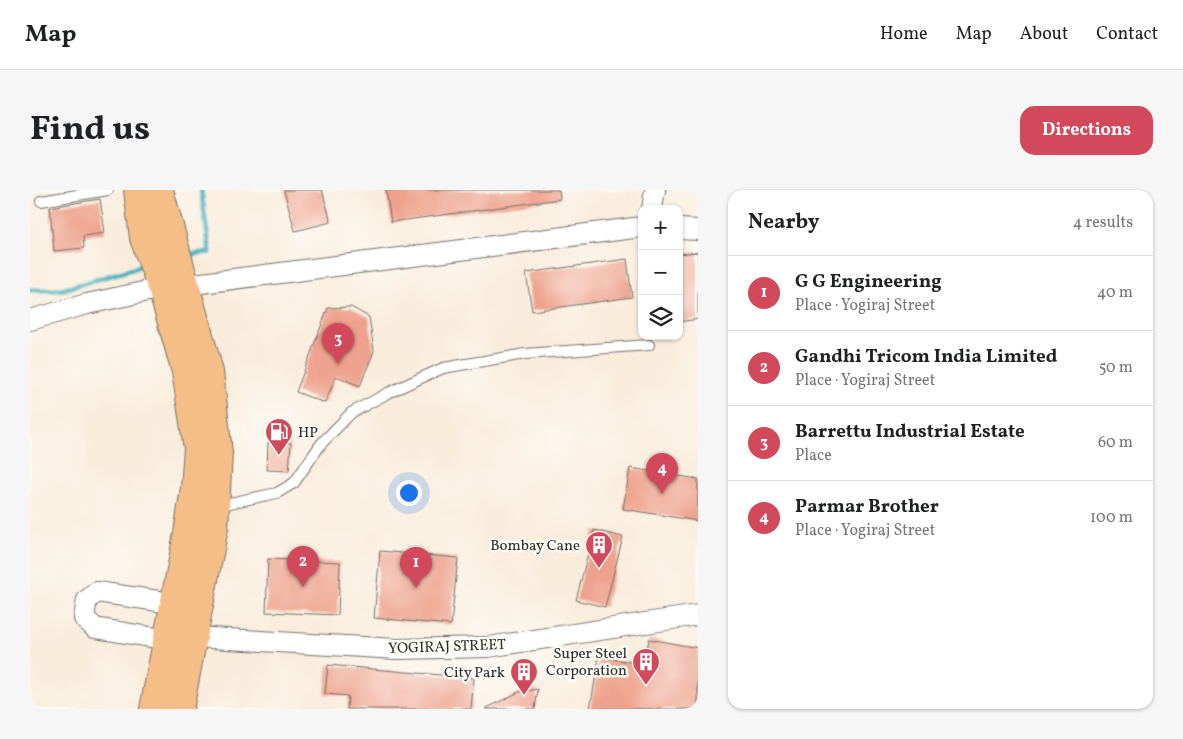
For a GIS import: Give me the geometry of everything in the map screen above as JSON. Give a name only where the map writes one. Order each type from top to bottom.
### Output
[{"type":"main road","points":[[138,190],[144,238],[171,282],[208,372],[204,418],[198,448],[179,709]]},
{"type":"main road","points":[[159,190],[171,238],[171,282]]},
{"type":"main road","points":[[187,605],[214,527],[218,454],[204,418]]},
{"type":"main road","points":[[154,709],[185,640]]},
{"type":"street","points":[[653,205],[655,190]]},
{"type":"street","points":[[30,320],[171,282],[638,227]]},
{"type":"street","points":[[683,229],[698,230]]},
{"type":"street","name":"YOGIRAJ STREET","points":[[187,605],[97,592],[87,600],[84,618],[95,628],[185,640],[397,649],[488,647],[698,615]]},
{"type":"lane","points":[[41,201],[108,190]]},
{"type":"lane","points":[[215,506],[277,493],[294,483],[321,444],[352,413],[388,392],[443,368],[525,354],[649,345]]},
{"type":"building","points":[[284,190],[322,190],[331,222],[295,231]]},
{"type":"building","points":[[386,190],[559,190],[560,199],[391,222]]},
{"type":"building","points":[[100,199],[105,233],[83,236],[84,248],[54,251],[50,207]]},
{"type":"building","points":[[698,252],[698,319],[683,321],[683,295],[683,254]]},
{"type":"building","points":[[627,259],[632,297],[532,311],[526,273]]},
{"type":"building","points":[[351,307],[369,317],[374,351],[360,386],[336,376],[325,403],[296,392],[328,308]]},
{"type":"building","name":"HP","points":[[268,442],[291,443],[289,471],[267,470]]},
{"type":"building","points":[[630,468],[698,479],[698,521],[623,509]]},
{"type":"building","name":"Bombay Cane","points":[[594,530],[623,537],[605,607],[576,600]]},
{"type":"building","points":[[380,551],[458,558],[451,625],[374,618]]},
{"type":"building","points":[[268,559],[340,562],[338,615],[266,612]]},
{"type":"building","name":"Super Steel Corporation","points":[[649,639],[698,648],[698,709],[590,709],[599,657],[644,664]]},
{"type":"building","points":[[328,665],[474,678],[471,709],[347,709],[348,696],[325,694]]},
{"type":"building","name":"City Park","points":[[538,689],[535,709],[485,709],[519,692]]},
{"type":"waterway","points":[[185,255],[210,252],[201,190]]},
{"type":"waterway","points":[[30,290],[61,290],[146,265]]},
{"type":"place","name":"Barrettu Industrial Estate","points":[[338,364]]},
{"type":"place","name":"HP","points":[[279,456]]},
{"type":"place","name":"Parmar Brother","points":[[662,494]]},
{"type":"place","name":"Bombay Cane","points":[[599,569]]},
{"type":"place","name":"Gandhi Tricom India Limited","points":[[303,587]]},
{"type":"place","name":"G G Engineering","points":[[416,588]]},
{"type":"place","name":"Super Steel Corporation","points":[[646,686]]},
{"type":"place","name":"City Park","points":[[524,696]]}]
